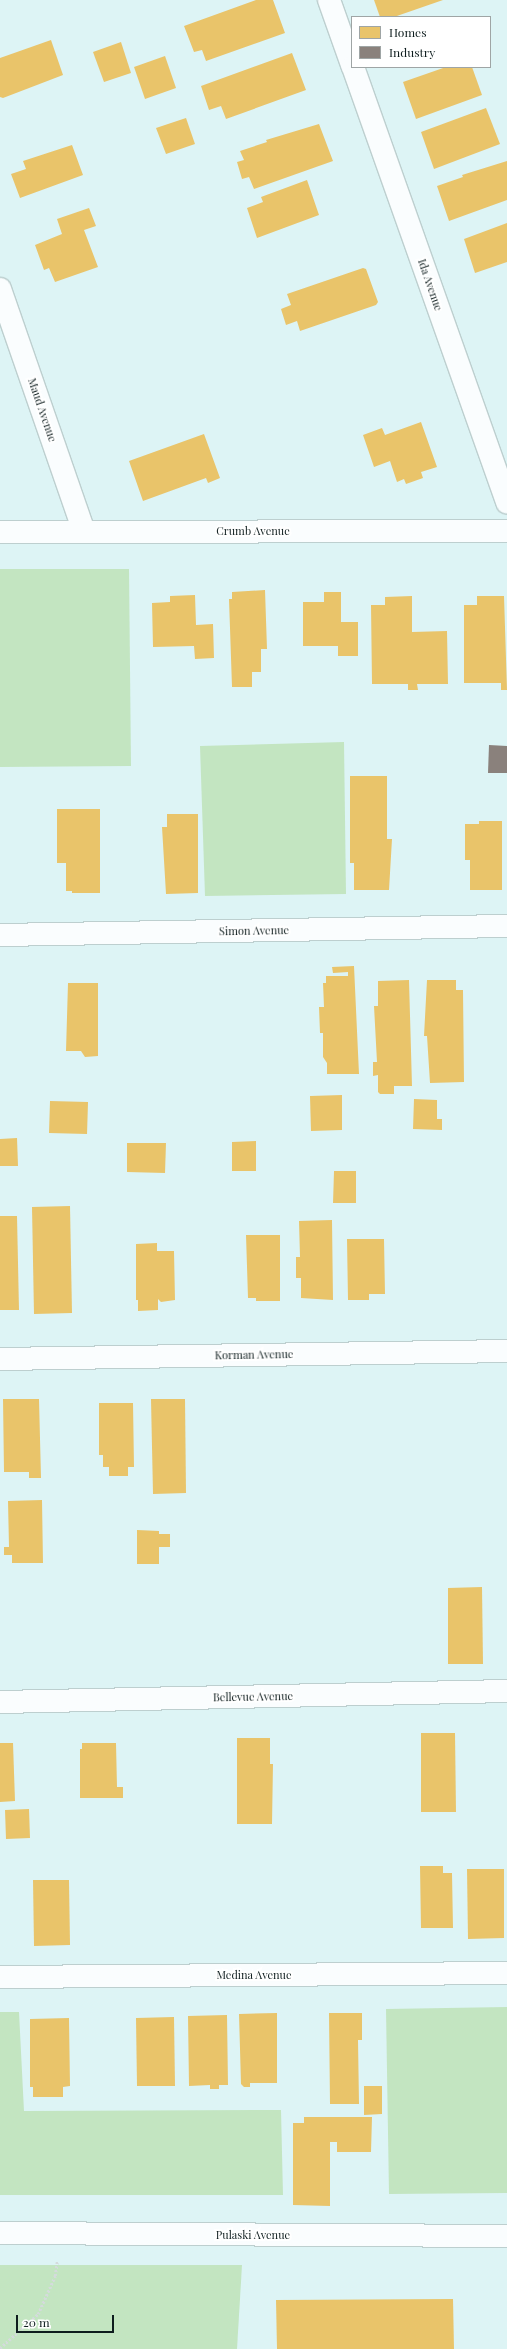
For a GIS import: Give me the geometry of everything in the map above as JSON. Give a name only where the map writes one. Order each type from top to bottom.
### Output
[{"type":"street","name":"Ida Avenue","points":[[329,0],[351,63]]},
{"type":"street","name":"Ida Avenue","points":[[353,68],[507,503]]},
{"type":"street","name":"Maud Avenue","points":[[0,289],[84,531]]},
{"type":"street","name":"Crumb Avenue","points":[[0,532],[507,531]]},
{"type":"street","name":"Simon Avenue","points":[[0,935],[507,926]]},
{"type":"street","name":"Korman Avenue","points":[[0,1358],[507,1351]]},
{"type":"street","name":"Bellevue Avenue","points":[[0,1702],[507,1691]]},
{"type":"street","name":"Medina Avenue","points":[[0,1977],[507,1973]]},
{"type":"street","name":"Pulaski Avenue","points":[[0,2234],[507,2236]]},
{"type":"path","points":[[0,2348],[38,2314],[55,2276],[58,2256]]},
{"type":"green space","points":[[0,569],[129,569],[131,766],[0,767]]},
{"type":"green space","points":[[344,742],[346,894],[205,896],[200,746]]},
{"type":"green space","points":[[507,2007],[507,2193],[389,2194],[386,2009]]},
{"type":"green space","points":[[0,2012],[19,2012],[24,2111],[281,2110],[283,2195],[0,2195]]},
{"type":"green space","points":[[0,2265],[242,2265],[237,2349],[0,2349]]},
{"type":"building: Homes","points":[[256,0],[273,0],[285,33],[206,61],[202,50],[194,52],[184,26]]},
{"type":"building: Homes","points":[[374,0],[443,0],[397,16],[380,16]]},
{"type":"building: Homes","points":[[51,40],[63,75],[3,98],[0,97],[0,58]]},
{"type":"building: Homes","points":[[121,42],[131,73],[104,82],[93,52]]},
{"type":"building: Homes","points":[[292,53],[306,90],[226,119],[221,106],[209,110],[201,86]]},
{"type":"building: Homes","points":[[165,56],[176,88],[145,99],[134,67]]},
{"type":"building: Homes","points":[[443,68],[472,68],[482,95],[416,119],[403,82]]},
{"type":"building: Homes","points":[[486,108],[500,144],[434,169],[421,132]]},
{"type":"building: Homes","points":[[186,118],[195,144],[166,154],[156,128]]},
{"type":"building: Homes","points":[[319,124],[333,161],[254,189],[249,177],[242,179],[237,162],[244,160],[240,151],[267,142],[266,140]]},
{"type":"building: Homes","points":[[72,145],[83,175],[20,198],[11,174],[26,169],[23,161]]},
{"type":"building: Homes","points":[[507,161],[507,200],[449,221],[437,186],[463,177],[462,175]]},
{"type":"building: Homes","points":[[307,180],[319,215],[257,238],[247,208],[263,202],[261,197]]},
{"type":"building: Homes","points":[[89,208],[96,226],[84,230],[98,267],[55,282],[49,268],[44,270],[35,245],[62,234],[57,219]]},
{"type":"building: Homes","points":[[507,223],[507,262],[475,273],[464,239]]},
{"type":"building: Homes","points":[[363,268],[366,269],[378,302],[376,305],[300,331],[297,321],[286,325],[281,309],[291,305],[287,294]]},
{"type":"building: Homes","points":[[421,422],[437,467],[421,472],[423,478],[406,484],[404,479],[397,482],[390,461],[374,467],[363,435],[382,428],[385,435]]},
{"type":"building: Homes","points":[[204,434],[220,478],[208,483],[206,478],[143,501],[129,461]]},
{"type":"building: Homes","points":[[265,590],[267,649],[261,649],[261,672],[252,672],[252,687],[232,687],[229,599],[232,599],[232,592]]},
{"type":"building: Homes","points":[[324,592],[341,592],[341,622],[358,622],[358,656],[338,656],[338,646],[303,646],[303,602],[324,602]]},
{"type":"building: Homes","points":[[195,595],[196,625],[213,624],[214,658],[195,659],[194,646],[153,647],[152,603],[170,602],[170,596]]},
{"type":"building: Homes","points":[[412,596],[412,632],[447,631],[448,684],[417,684],[418,690],[408,690],[408,684],[372,684],[371,605],[385,605],[385,597]]},
{"type":"building: Homes","points":[[477,596],[504,596],[507,690],[501,690],[501,683],[464,683],[464,605],[477,605]]},
{"type":"building: Homes","points":[[350,776],[387,776],[387,839],[392,839],[389,890],[354,890],[354,863],[350,863]]},
{"type":"building: Homes","points":[[57,809],[100,809],[100,893],[72,893],[72,891],[66,891],[66,863],[57,863]]},
{"type":"building: Homes","points":[[167,814],[198,814],[198,893],[166,894],[162,827],[167,827]]},
{"type":"building: Homes","points":[[479,821],[502,821],[502,890],[470,890],[470,860],[465,860],[465,824],[479,824]]},
{"type":"building: Homes","points":[[354,966],[359,1074],[327,1074],[327,1063],[323,1057],[323,1033],[320,1033],[319,1007],[324,1007],[323,983],[326,983],[326,976],[348,976],[348,972],[333,973],[332,967]]},
{"type":"building: Homes","points":[[409,980],[412,1086],[394,1086],[394,1094],[380,1094],[378,1092],[378,1075],[373,1076],[373,1062],[377,1062],[374,1006],[378,1006],[378,981]]},
{"type":"building: Homes","points":[[427,980],[456,980],[456,990],[463,990],[464,1082],[430,1083],[427,1036],[424,1036]]},
{"type":"building: Homes","points":[[68,983],[98,983],[98,1056],[85,1057],[81,1051],[66,1051]]},
{"type":"building: Homes","points":[[342,1095],[342,1130],[311,1131],[310,1096]]},
{"type":"building: Homes","points":[[414,1099],[437,1100],[437,1119],[442,1119],[442,1130],[413,1129]]},
{"type":"building: Homes","points":[[50,1101],[88,1102],[87,1134],[49,1133]]},
{"type":"building: Homes","points":[[17,1138],[18,1166],[0,1166],[0,1139]]},
{"type":"building: Homes","points":[[256,1141],[256,1171],[232,1171],[232,1142]]},
{"type":"building: Homes","points":[[127,1143],[166,1143],[165,1173],[127,1172]]},
{"type":"building: Homes","points":[[334,1171],[356,1171],[356,1203],[333,1203]]},
{"type":"building: Homes","points":[[70,1206],[72,1313],[34,1314],[32,1207]]},
{"type":"building: Homes","points":[[0,1216],[17,1216],[19,1310],[0,1310]]},
{"type":"building: Homes","points":[[332,1220],[333,1300],[301,1298],[301,1278],[296,1278],[296,1257],[300,1257],[299,1221]]},
{"type":"building: Homes","points":[[246,1235],[280,1235],[280,1301],[256,1301],[256,1298],[248,1298]]},
{"type":"building: Homes","points":[[347,1239],[384,1239],[385,1294],[369,1294],[369,1300],[348,1300]]},
{"type":"building: Homes","points":[[157,1243],[157,1251],[174,1251],[175,1300],[161,1302],[158,1299],[158,1310],[138,1311],[138,1300],[136,1300],[136,1244]]},
{"type":"building: Homes","points":[[3,1399],[39,1399],[41,1478],[29,1478],[29,1472],[4,1472]]},
{"type":"building: Homes","points":[[151,1399],[185,1399],[186,1493],[153,1494]]},
{"type":"building: Homes","points":[[99,1403],[133,1403],[134,1467],[128,1467],[128,1476],[109,1476],[109,1467],[103,1467],[103,1455],[99,1455]]},
{"type":"building: Homes","points":[[42,1500],[43,1563],[12,1563],[12,1555],[4,1555],[4,1547],[9,1547],[8,1501]]},
{"type":"building: Homes","points":[[137,1530],[159,1531],[159,1534],[170,1534],[170,1547],[159,1547],[159,1564],[137,1564]]},
{"type":"building: Homes","points":[[482,1587],[483,1664],[448,1664],[448,1588]]},
{"type":"building: Homes","points":[[421,1733],[455,1733],[456,1812],[421,1812]]},
{"type":"building: Homes","points":[[237,1738],[270,1738],[270,1764],[273,1764],[272,1824],[237,1824]]},
{"type":"building: Homes","points":[[0,1743],[13,1743],[15,1801],[0,1802]]},
{"type":"building: Homes","points":[[82,1743],[116,1743],[117,1787],[123,1787],[123,1798],[80,1798],[80,1749],[82,1749]]},
{"type":"building: Homes","points":[[29,1809],[30,1838],[6,1839],[5,1810]]},
{"type":"building: Homes","points":[[420,1866],[443,1866],[443,1873],[452,1873],[453,1928],[421,1928]]},
{"type":"building: Homes","points":[[467,1869],[504,1869],[504,1938],[468,1939]]},
{"type":"building: Homes","points":[[33,1880],[69,1880],[70,1945],[34,1946]]},
{"type":"building: Homes","points":[[277,2013],[277,2083],[250,2083],[250,2087],[244,2087],[241,2084],[239,2014]]},
{"type":"building: Homes","points":[[329,2013],[362,2013],[362,2040],[358,2040],[359,2104],[330,2104]]},
{"type":"building: Homes","points":[[227,2015],[228,2085],[219,2085],[219,2089],[210,2089],[210,2085],[189,2086],[188,2016]]},
{"type":"building: Homes","points":[[174,2017],[175,2086],[137,2086],[136,2018]]},
{"type":"building: Homes","points":[[69,2018],[70,2086],[63,2087],[63,2097],[33,2097],[33,2087],[30,2087],[30,2019]]},
{"type":"building: Homes","points":[[364,2086],[382,2086],[382,2114],[364,2115]]},
{"type":"building: Homes","points":[[304,2117],[372,2117],[371,2152],[337,2152],[337,2142],[330,2142],[330,2206],[293,2205],[293,2123],[304,2123]]},
{"type":"building: Homes","points":[[453,2299],[454,2349],[277,2349],[276,2300]]},
{"type":"building: Industry","points":[[489,745],[507,746],[507,773],[488,773]]}]
